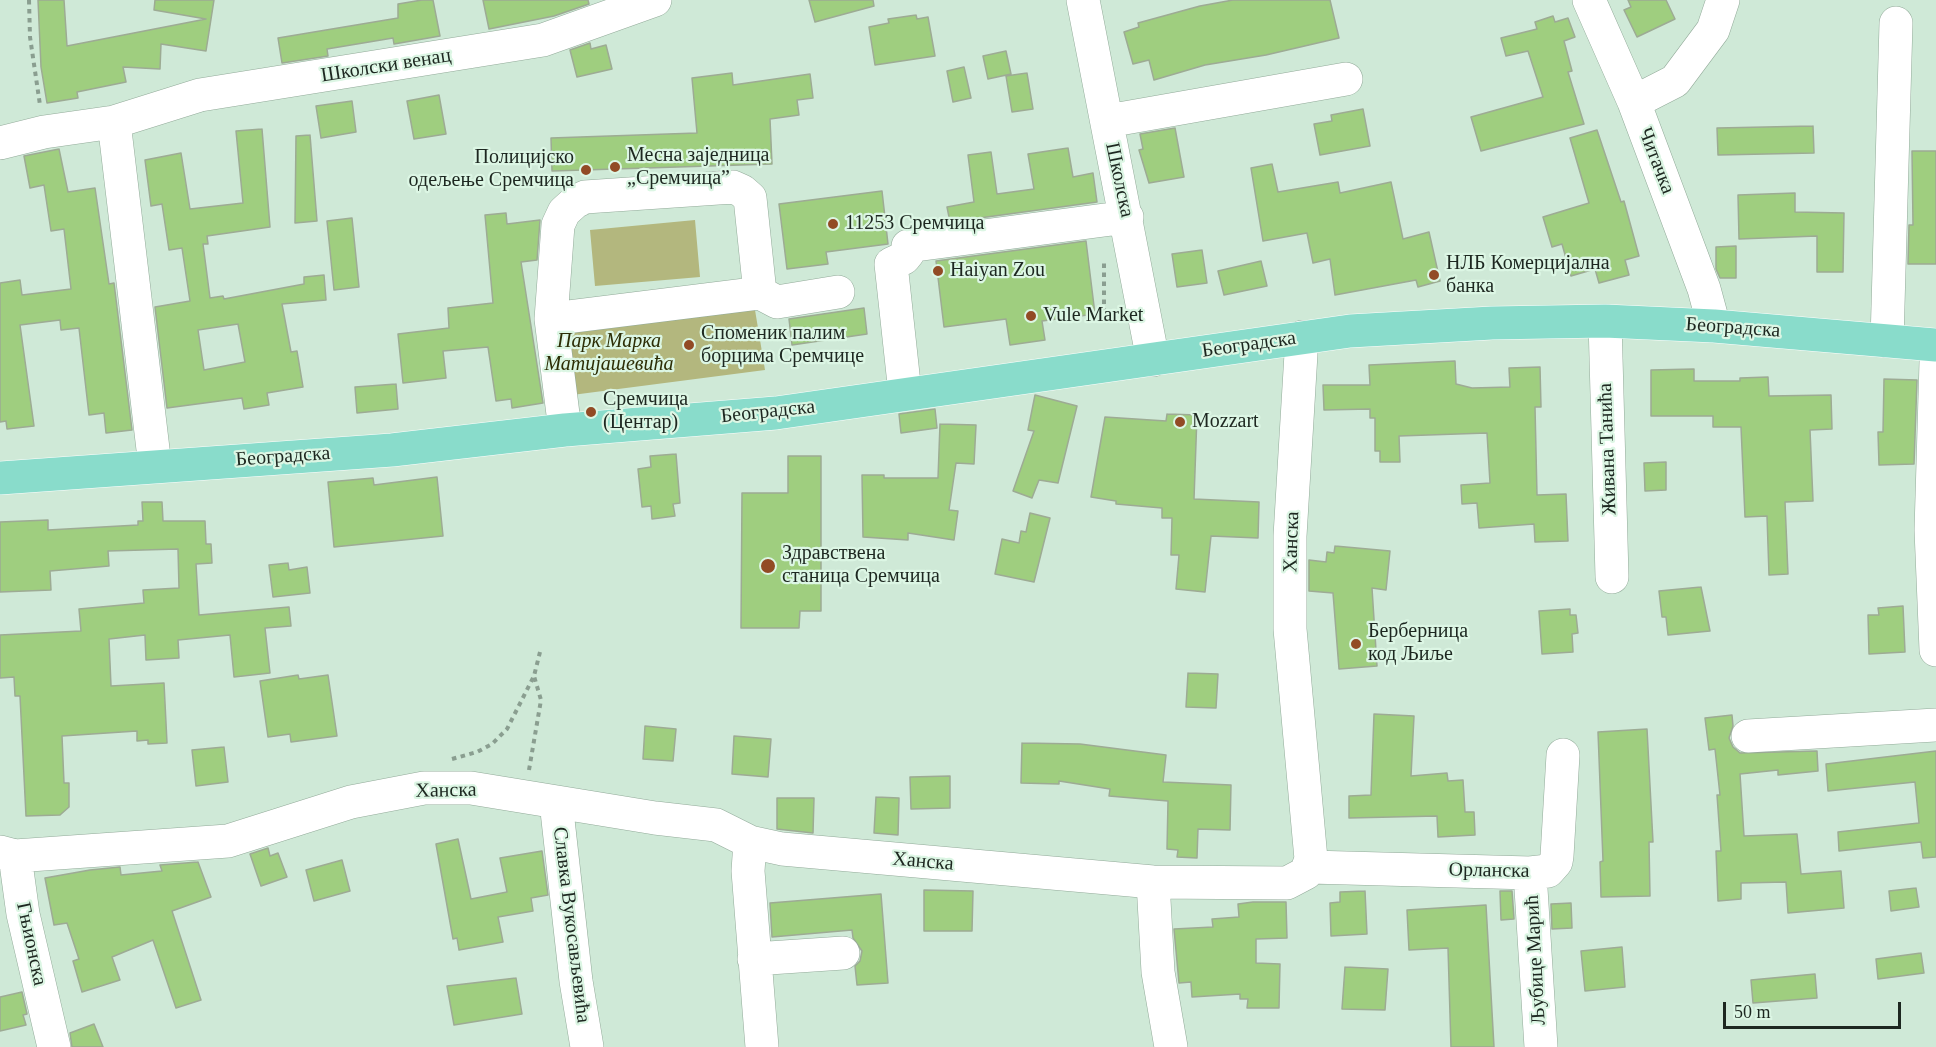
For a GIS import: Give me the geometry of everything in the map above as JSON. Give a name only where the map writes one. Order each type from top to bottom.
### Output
[{"type":"main road","name":"Београдска","points":[[0,478],[392,450],[565,430],[776,413],[1339,332],[1481,323],[1605,321],[1714,326],[1936,345]]},
{"type":"street","name":"Школски венац","points":[[0,143],[44,132],[114,122],[200,95],[543,40],[655,0]]},
{"type":"street","name":"Школска","points":[[1083,0],[1153,360]]},
{"type":"street","name":"Читачка","points":[[1589,0],[1634,102],[1704,289],[1714,326]]},
{"type":"street","points":[[1634,102],[1675,81],[1713,30],[1723,0]]},
{"type":"street","points":[[1887,341],[1896,23]]},
{"type":"street","points":[[1106,119],[1119,119],[1346,79]]},
{"type":"street","points":[[114,122],[155,466]]},
{"type":"street","points":[[565,430],[551,319],[558,225],[564,212],[585,197],[733,187],[742,190],[750,198],[760,293]]},
{"type":"street","points":[[905,393],[891,264],[904,258],[908,253],[908,246],[1127,217]]},
{"type":"street","points":[[551,319],[760,293],[777,302],[838,292]]},
{"type":"street","name":"Живана Танића","points":[[1605,321],[1612,577]]},
{"type":"street","name":"Ханска","points":[[7,854],[228,841],[351,802],[424,788],[471,788],[716,825],[750,842],[782,849],[1153,882],[1267,885],[1287,883],[1300,878],[1310,867],[1311,849],[1290,629],[1290,536],[1302,337]]},
{"type":"street","points":[[1936,362],[1931,530],[1936,650]]},
{"type":"street","points":[[1748,736],[1936,725]]},
{"type":"street","name":"Орланска","points":[[1310,867],[1530,873],[1548,871],[1556,862],[1563,755]]},
{"type":"street","name":"Славка Вукосављевића","points":[[544,800],[587,1047]]},
{"type":"street","points":[[750,842],[748,871],[762,1047]]},
{"type":"street","name":"Гњионска","points":[[7,854],[54,1047]]},
{"type":"street","name":"Љубице Марић","points":[[1530,873],[1541,1047]]},
{"type":"street","points":[[1153,882],[1158,972],[1171,1047]]},
{"type":"street","points":[[754,959],[843,953]]},
{"type":"path","points":[[29,0],[30,37],[44,132]]},
{"type":"path","points":[[424,788],[442,765],[454,757],[485,748],[507,729],[534,676],[540,652]]},
{"type":"path","points":[[534,676],[541,700],[528,771],[544,800]]},
{"type":"green space","points":[[695,220],[700,277],[595,286],[590,230]]},
{"type":"green space","name":"Парк Марка Матијашевића","points":[[755,310],[765,370],[572,395],[563,322]]},
{"type":"building","points":[[38,0],[64,0],[67,46],[206,19],[154,10],[155,0],[214,0],[206,51],[161,44],[160,69],[123,67],[126,82],[77,92],[78,98],[47,103],[41,67]]},
{"type":"building","points":[[433,0],[440,36],[394,44],[393,38],[327,49],[328,56],[282,63],[278,38],[398,18],[398,4]]},
{"type":"building","points":[[483,0],[588,0],[589,4],[554,16],[489,29]]},
{"type":"building","points":[[809,0],[873,0],[874,6],[815,22]]},
{"type":"building","points":[[1233,0],[1330,0],[1339,38],[1266,55],[1205,65],[1154,80],[1149,60],[1133,64],[1124,32],[1139,27],[1138,23],[1200,6]]},
{"type":"building","points":[[1628,0],[1666,0],[1675,19],[1637,37],[1624,10],[1631,7]]},
{"type":"building","points":[[916,15],[917,19],[928,17],[935,56],[875,65],[869,27],[889,23],[888,19]]},
{"type":"building","points":[[1553,16],[1555,22],[1568,18],[1575,37],[1564,41],[1572,71],[1568,72],[1584,124],[1481,151],[1471,117],[1543,97],[1528,51],[1506,56],[1501,38],[1537,29],[1535,22]]},
{"type":"building","points":[[590,43],[591,49],[606,45],[612,69],[577,77],[570,50]]},
{"type":"building","points":[[1006,51],[1011,74],[988,79],[983,56]]},
{"type":"building","points":[[964,67],[971,98],[953,102],[947,71]]},
{"type":"building","points":[[732,73],[733,85],[810,74],[813,98],[797,100],[799,115],[770,119],[772,164],[552,171],[551,138],[697,133],[692,78]]},
{"type":"building","points":[[1027,73],[1033,109],[1012,112],[1006,76]]},
{"type":"building","points":[[439,95],[446,134],[414,139],[407,101]]},
{"type":"building","points":[[352,101],[356,132],[321,138],[316,106]]},
{"type":"building","points":[[1363,109],[1370,146],[1320,155],[1314,124],[1332,121],[1331,115]]},
{"type":"building","points":[[1813,126],[1814,153],[1718,155],[1717,128]]},
{"type":"building","points":[[1175,128],[1184,177],[1149,183],[1139,150],[1143,149],[1140,134]]},
{"type":"building","points":[[262,129],[270,227],[207,236],[208,244],[203,244],[210,298],[223,296],[224,299],[304,284],[304,277],[324,275],[326,300],[282,304],[291,352],[297,351],[303,387],[267,393],[269,405],[244,409],[242,398],[167,408],[155,307],[190,301],[182,248],[169,250],[162,204],[151,206],[145,160],[181,153],[190,209],[243,203],[236,131]],"holes":[[[238,324],[245,362],[204,370],[198,330]]]},
{"type":"building","points":[[1597,130],[1621,202],[1624,201],[1639,256],[1625,260],[1629,275],[1599,283],[1595,269],[1571,276],[1562,244],[1552,247],[1543,217],[1589,203],[1570,138]]},
{"type":"building","points":[[310,135],[317,221],[295,223],[296,136]]},
{"type":"building","points":[[1068,148],[1073,177],[1093,173],[1097,202],[950,222],[947,207],[974,202],[968,155],[991,152],[997,194],[1034,189],[1028,154]]},
{"type":"building","points":[[59,149],[68,192],[95,188],[109,284],[114,283],[132,430],[106,433],[104,413],[89,415],[79,328],[61,330],[60,320],[20,325],[34,426],[7,429],[6,421],[0,422],[0,283],[20,280],[22,295],[71,289],[64,229],[51,231],[44,185],[30,188],[24,156]]},
{"type":"building","points":[[1912,151],[1936,151],[1936,264],[1908,264],[1909,225],[1913,225]]},
{"type":"building","points":[[1272,164],[1278,192],[1338,182],[1340,193],[1391,182],[1403,239],[1429,232],[1440,281],[1418,287],[1416,280],[1335,295],[1330,259],[1313,263],[1307,233],[1263,241],[1251,168]]},
{"type":"building","name":"11253 Сремчица","points":[[882,191],[888,244],[826,252],[828,264],[787,269],[779,204]]},
{"type":"building","points":[[1795,193],[1795,212],[1844,213],[1843,272],[1817,272],[1817,236],[1739,239],[1738,195]]},
{"type":"building","points":[[506,213],[507,224],[540,220],[537,260],[521,262],[543,403],[512,408],[511,399],[496,401],[488,347],[443,351],[446,378],[403,383],[398,334],[449,328],[448,308],[493,303],[485,215]]},
{"type":"building","points":[[352,218],[359,287],[334,290],[327,221]]},
{"type":"building","points":[[1086,241],[1095,314],[1042,321],[1045,340],[1010,345],[1006,319],[944,327],[936,261]]},
{"type":"building","points":[[1736,246],[1736,278],[1720,278],[1716,269],[1716,247]]},
{"type":"building","points":[[1202,250],[1207,283],[1177,287],[1172,254]]},
{"type":"building","points":[[1261,261],[1267,286],[1224,295],[1218,271]]},
{"type":"building","points":[[864,308],[867,334],[792,345],[789,319]]},
{"type":"building","points":[[1455,361],[1456,384],[1472,388],[1510,387],[1509,368],[1540,367],[1541,407],[1535,407],[1537,495],[1566,494],[1568,541],[1535,542],[1534,524],[1479,528],[1477,503],[1462,504],[1461,485],[1490,483],[1487,433],[1399,436],[1400,462],[1380,462],[1380,451],[1375,451],[1375,418],[1370,418],[1370,409],[1324,410],[1323,385],[1370,385],[1369,365]]},
{"type":"building","points":[[1694,369],[1694,381],[1740,381],[1740,378],[1768,377],[1769,396],[1831,395],[1832,429],[1810,430],[1813,501],[1785,502],[1788,574],[1769,575],[1767,516],[1745,517],[1741,427],[1713,427],[1713,416],[1651,416],[1651,370]]},
{"type":"building","points":[[1884,379],[1917,380],[1914,464],[1879,465],[1878,432],[1883,432]]},
{"type":"building","points":[[396,384],[398,409],[357,413],[355,387]]},
{"type":"building","points":[[1035,395],[1077,406],[1058,483],[1039,480],[1032,498],[1013,491],[1034,431],[1028,430]]},
{"type":"building","points":[[935,409],[937,428],[901,433],[899,414]]},
{"type":"building","points":[[1167,414],[1197,415],[1194,499],[1259,502],[1258,538],[1211,536],[1205,592],[1176,589],[1179,555],[1171,555],[1172,518],[1162,518],[1162,508],[1116,504],[1116,501],[1091,497],[1105,417],[1166,421]]},
{"type":"building","points":[[940,424],[976,425],[974,464],[956,463],[949,510],[958,511],[954,540],[908,533],[908,540],[863,537],[862,475],[884,475],[884,478],[938,478]]},
{"type":"building","points":[[676,454],[680,503],[673,504],[675,516],[652,519],[651,506],[642,507],[638,469],[651,467],[650,456]]},
{"type":"building","points":[[788,456],[821,456],[821,611],[800,611],[799,628],[741,628],[742,493],[788,493]]},
{"type":"building","points":[[1666,462],[1666,490],[1645,491],[1644,463]]},
{"type":"building","points":[[437,477],[443,536],[334,547],[328,482],[373,478],[374,485]]},
{"type":"building","points":[[142,502],[162,502],[163,521],[205,521],[206,544],[211,544],[212,563],[196,564],[199,615],[289,607],[291,626],[265,628],[270,673],[234,677],[230,635],[178,640],[179,658],[146,660],[145,635],[109,639],[111,686],[164,683],[167,743],[148,744],[148,740],[137,741],[137,731],[62,736],[64,783],[69,783],[69,807],[60,815],[26,816],[20,696],[15,696],[14,677],[0,678],[0,635],[81,631],[79,609],[144,603],[143,590],[179,588],[178,549],[108,551],[109,566],[50,571],[51,590],[0,592],[0,522],[48,520],[48,530],[138,525],[138,521],[143,521]]},
{"type":"building","points":[[1030,513],[1050,518],[1034,582],[995,574],[1002,539],[1019,543],[1021,531],[1026,532]]},
{"type":"building","points":[[1335,546],[1390,551],[1386,590],[1372,588],[1377,666],[1339,669],[1333,593],[1309,591],[1309,560],[1326,562],[1327,552],[1334,553]]},
{"type":"building","points":[[288,563],[289,570],[307,567],[310,593],[273,597],[269,565]]},
{"type":"building","points":[[1701,587],[1710,631],[1668,635],[1666,617],[1662,617],[1659,591]]},
{"type":"building","points":[[1903,606],[1905,652],[1869,654],[1868,615],[1879,615],[1878,608]]},
{"type":"building","points":[[1570,609],[1570,615],[1576,615],[1578,633],[1572,634],[1573,652],[1542,654],[1539,611]]},
{"type":"building","points":[[1188,673],[1218,674],[1216,708],[1186,707]]},
{"type":"building","points":[[298,675],[299,679],[328,675],[337,736],[291,742],[290,734],[268,737],[260,681]]},
{"type":"building","points":[[1374,714],[1414,716],[1411,776],[1447,773],[1448,781],[1463,780],[1465,812],[1474,812],[1475,835],[1438,837],[1437,816],[1349,818],[1349,796],[1371,795]]},
{"type":"building","points":[[1732,715],[1733,726],[1729,738],[1733,747],[1740,753],[1817,751],[1818,771],[1778,775],[1778,770],[1740,774],[1744,836],[1797,834],[1801,874],[1841,871],[1844,908],[1788,913],[1786,882],[1741,883],[1741,899],[1718,901],[1716,851],[1721,851],[1717,795],[1720,795],[1715,749],[1709,750],[1705,718]]},
{"type":"building","points":[[645,726],[676,729],[673,761],[643,759]]},
{"type":"building","points":[[1647,729],[1653,842],[1649,842],[1650,896],[1601,897],[1600,862],[1603,861],[1598,732]]},
{"type":"building","points":[[734,736],[771,739],[768,777],[732,774]]},
{"type":"building","points":[[1022,743],[1080,744],[1166,755],[1163,782],[1231,785],[1230,830],[1198,829],[1197,858],[1177,857],[1178,850],[1167,849],[1168,801],[1109,796],[1110,789],[1059,781],[1059,784],[1021,783]]},
{"type":"building","points":[[224,747],[228,782],[196,786],[192,750]]},
{"type":"building","points":[[1936,751],[1936,857],[1923,858],[1921,842],[1839,851],[1838,832],[1919,823],[1915,782],[1828,791],[1826,764]]},
{"type":"building","points":[[950,776],[950,808],[911,809],[910,777]]},
{"type":"building","points":[[876,797],[899,798],[898,835],[874,833]]},
{"type":"building","points":[[777,798],[814,798],[813,833],[777,829]]},
{"type":"building","points":[[458,839],[471,899],[507,892],[500,858],[542,851],[548,895],[531,898],[533,911],[498,917],[503,942],[459,950],[457,938],[453,939],[436,844]]},
{"type":"building","points":[[268,848],[270,856],[278,853],[287,877],[261,886],[250,854]]},
{"type":"building","points":[[342,860],[350,891],[314,901],[306,870]]},
{"type":"building","points":[[198,862],[211,897],[172,911],[201,1000],[176,1008],[153,940],[112,957],[120,980],[82,992],[73,961],[79,959],[67,923],[54,925],[45,878],[120,867],[121,875],[162,871],[160,865]]},
{"type":"building","points":[[1916,888],[1919,907],[1891,911],[1889,891]]},
{"type":"building","points":[[924,890],[973,891],[972,931],[924,931]]},
{"type":"building","points":[[1365,891],[1367,934],[1331,936],[1330,903],[1340,902],[1340,892]]},
{"type":"building","points":[[1500,891],[1512,891],[1514,919],[1501,920]]},
{"type":"building","points":[[881,894],[888,983],[857,985],[855,966],[860,961],[862,951],[853,938],[852,930],[772,937],[770,903]]},
{"type":"building","points":[[1286,902],[1287,938],[1256,939],[1256,963],[1280,964],[1279,1008],[1247,1008],[1248,999],[1240,999],[1240,994],[1192,997],[1191,982],[1179,983],[1174,929],[1213,927],[1212,919],[1239,917],[1238,904]]},
{"type":"building","points":[[1571,903],[1572,928],[1552,929],[1551,904]]},
{"type":"building","points":[[1486,905],[1494,1047],[1451,1047],[1448,948],[1409,950],[1407,910]]},
{"type":"building","points":[[1622,947],[1625,987],[1585,991],[1581,951]]},
{"type":"building","points":[[1921,953],[1924,973],[1878,979],[1876,959]]},
{"type":"building","points":[[1345,967],[1388,969],[1385,1010],[1342,1009]]},
{"type":"building","points":[[1815,974],[1817,998],[1753,1003],[1751,980]]},
{"type":"building","points":[[516,978],[522,1014],[454,1025],[447,986]]},
{"type":"building","points":[[22,992],[27,1014],[23,1015],[26,1025],[0,1031],[0,997]]},
{"type":"building","points":[[94,1024],[103,1047],[72,1047],[70,1033]]},
{"type":"place","name":"Месна заједница „Сремчица”","points":[[615,167]]},
{"type":"place","name":"Полицијско одељење Сремчица","points":[[586,170]]},
{"type":"place","name":"11253 Сремчица","points":[[833,224]]},
{"type":"place","name":"Haiyan Zou","points":[[938,271]]},
{"type":"place","name":"НЛБ Комерцијална банка","points":[[1434,275]]},
{"type":"place","name":"Vule Market","points":[[1031,316]]},
{"type":"place","name":"Споменик палим борцима Сремчице","points":[[689,345]]},
{"type":"place","name":"Сремчица (Центар)","points":[[591,412]]},
{"type":"place","name":"Mozzart","points":[[1180,422]]},
{"type":"place","name":"Здравствена станица Сремчица","points":[[768,566]]},
{"type":"place","name":"Берберница код Љиље","points":[[1356,644]]}]
